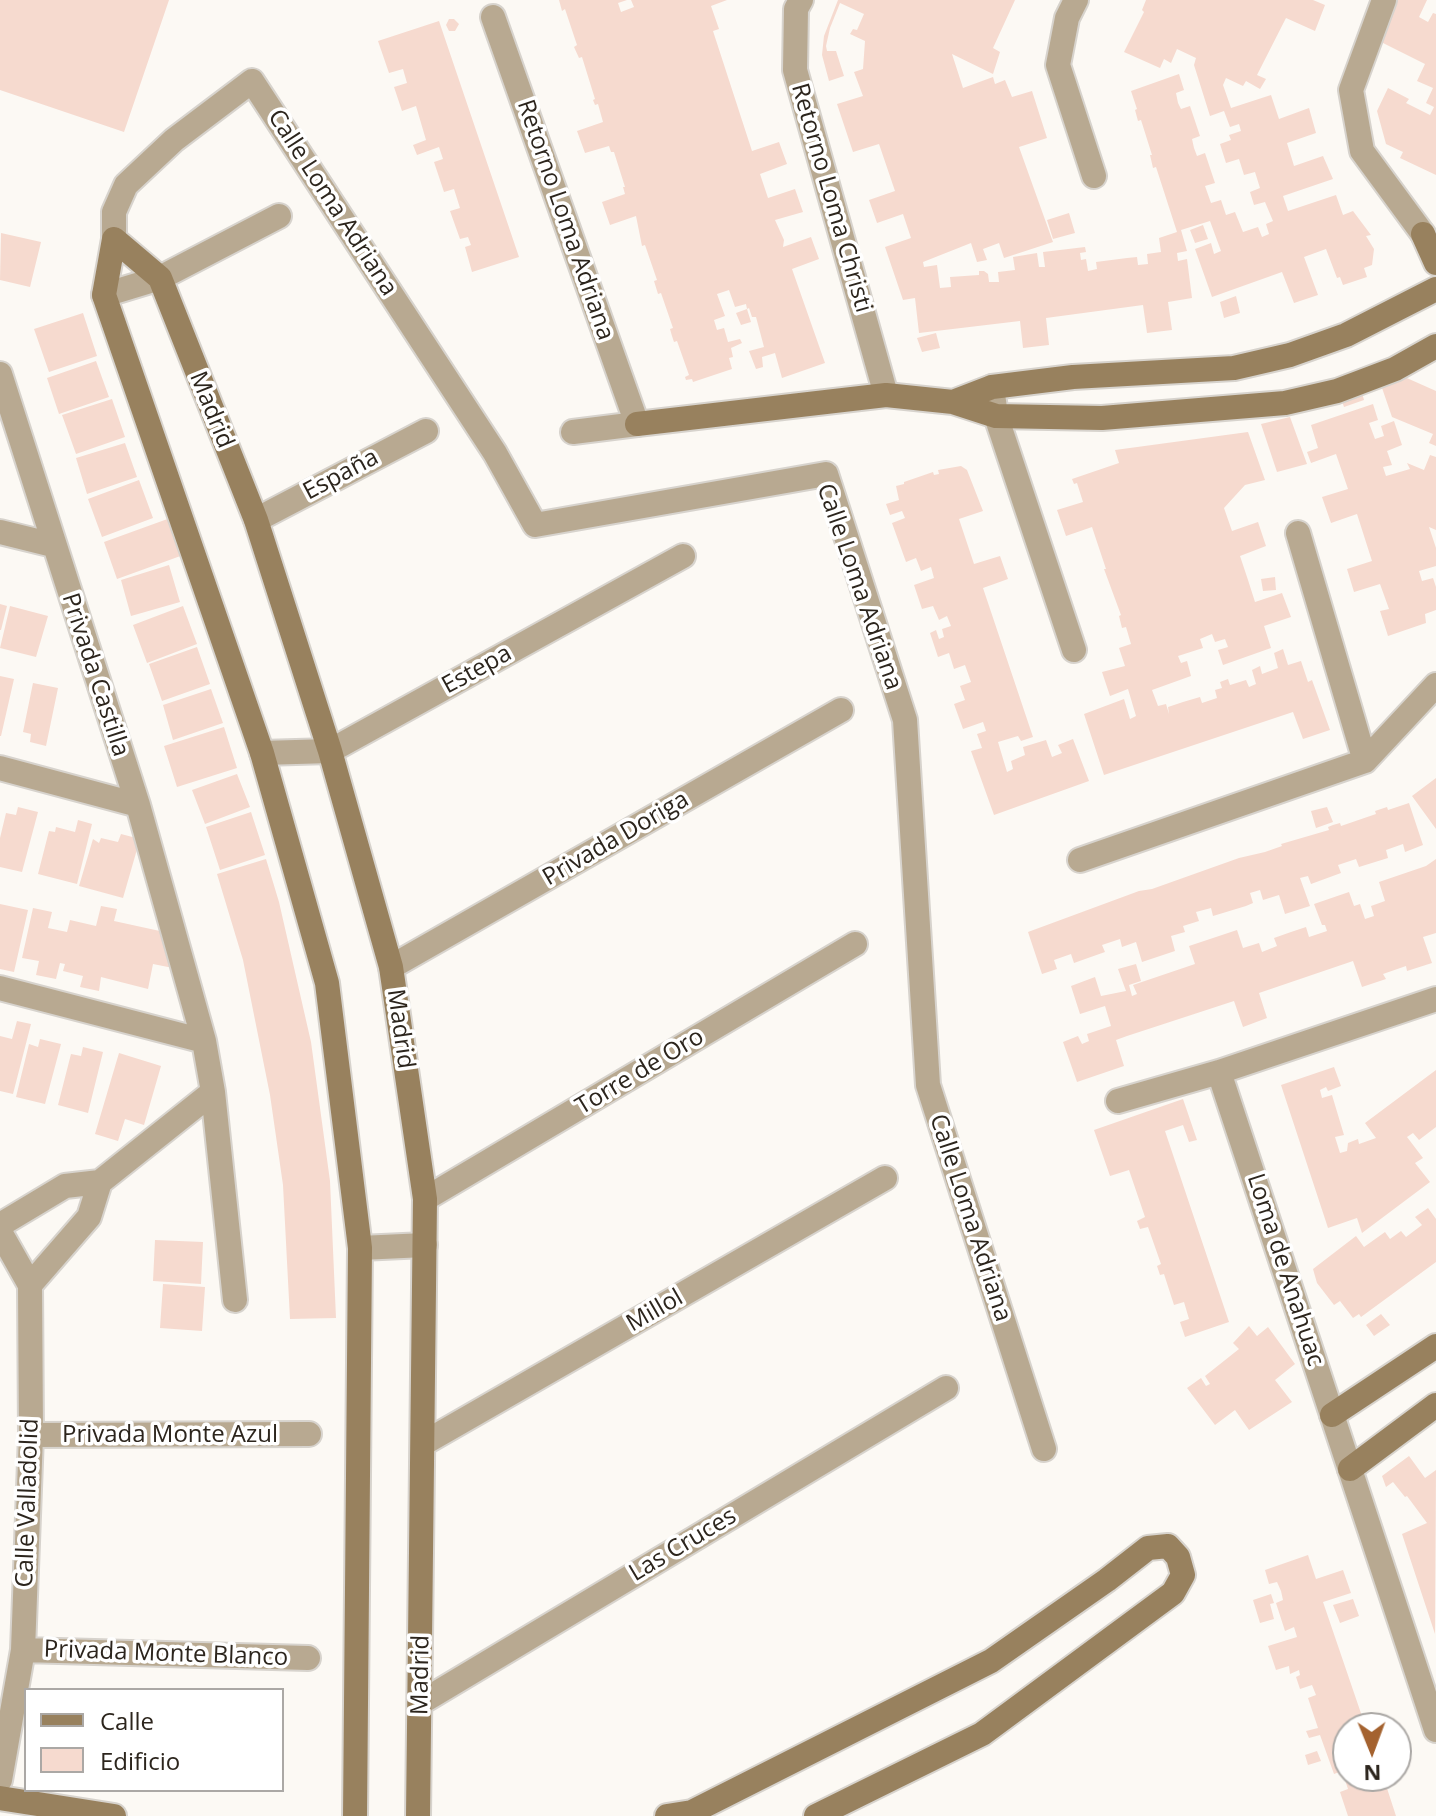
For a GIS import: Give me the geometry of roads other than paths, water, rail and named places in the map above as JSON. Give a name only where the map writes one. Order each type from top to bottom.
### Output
[{"type":"street","name":"Retorno Loma Christi","points":[[801,0],[796,9],[795,70],[886,395]]},
{"type":"street","points":[[1076,0],[1067,18],[1058,65],[1094,176]]},
{"type":"street","points":[[1384,0],[1351,90],[1362,151],[1429,235],[1436,263]]},
{"type":"street","name":"Retorno Loma Adriana","points":[[493,17],[637,424]]},
{"type":"street","name":"Calle Loma Adriana","points":[[114,239],[114,212],[126,185],[174,140],[252,81],[495,453],[535,525],[826,474],[905,720],[928,1085],[1044,1449]]},
{"type":"street","points":[[104,295],[160,278],[279,216]]},
{"type":"street","points":[[114,239],[160,278]]},
{"type":"street","points":[[114,239],[104,295],[262,753],[327,983],[360,1248],[355,1816]]},
{"type":"street","name":"Madrid","points":[[160,278],[256,520],[330,751],[391,967],[425,1199],[418,1816]]},
{"type":"street","points":[[953,402],[992,387],[1073,377],[1234,368],[1290,355],[1346,335],[1436,289]]},
{"type":"street","points":[[573,432],[886,395],[953,402],[996,416],[1102,418],[1285,403],[1337,391],[1395,369],[1436,346]]},
{"type":"street","name":"Privada Castilla","points":[[0,374],[138,805],[204,1041],[213,1092],[235,1300]]},
{"type":"street","points":[[992,387],[996,416],[1074,650]]},
{"type":"street","name":"España","points":[[256,520],[426,431]]},
{"type":"street","points":[[0,532],[53,545]]},
{"type":"street","points":[[1298,533],[1365,761]]},
{"type":"street","name":"Estepa","points":[[262,753],[330,751],[683,556]]},
{"type":"street","points":[[1080,860],[1365,761],[1436,685]]},
{"type":"street","name":"Privada Doriga","points":[[391,967],[841,710]]},
{"type":"street","name":"Privada Castilla","points":[[0,768],[138,805]]},
{"type":"street","name":"Torre de Oro","points":[[425,1199],[855,944]]},
{"type":"street","points":[[0,988],[204,1041]]},
{"type":"street","points":[[1118,1101],[1219,1072],[1436,999]]},
{"type":"street","name":"Loma de Anahuac","points":[[1219,1072],[1434,1713]]},
{"type":"street","points":[[0,1225],[65,1186],[100,1182],[213,1092]]},
{"type":"street","name":"Millol","points":[[424,1443],[885,1178]]},
{"type":"street","points":[[30,1285],[89,1217],[100,1182]]},
{"type":"street","name":"Calle Valladolid","points":[[0,1232],[30,1285],[31,1435],[23,1650],[0,1780]]},
{"type":"street","points":[[360,1248],[425,1245]]},
{"type":"street","points":[[1332,1415],[1436,1346]]},
{"type":"street","name":"Las Cruces","points":[[420,1703],[946,1388]]},
{"type":"street","points":[[1350,1469],[1436,1405]]},
{"type":"street","name":"Privada Monte Azul","points":[[31,1435],[309,1434]]},
{"type":"street","points":[[667,1816],[692,1812],[991,1661],[1148,1548],[1168,1546],[1178,1557],[1183,1575],[1173,1593],[982,1734],[816,1816]]},
{"type":"street","name":"Privada Monte Blanco","points":[[23,1650],[308,1658]]},
{"type":"street","points":[[0,1798],[114,1816]]}]
